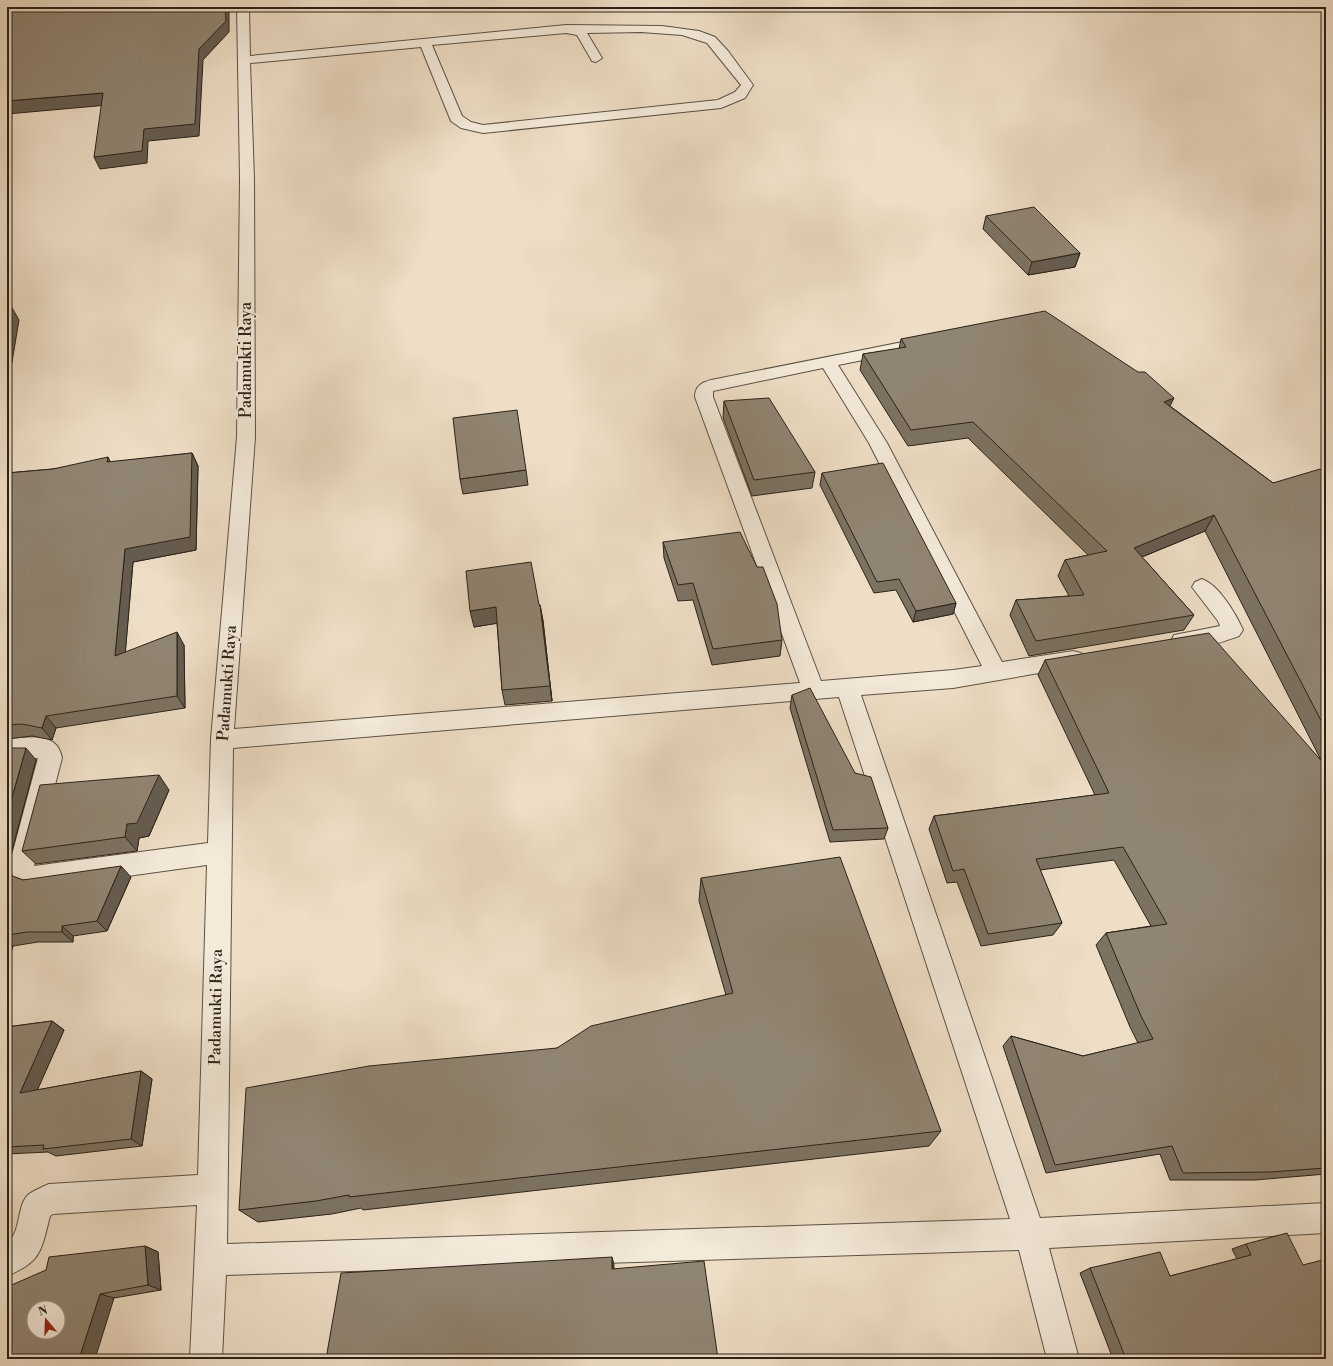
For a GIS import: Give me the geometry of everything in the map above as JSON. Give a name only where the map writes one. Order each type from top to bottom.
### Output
[{"type":"street","name":"Padamukti Raya","points":[[206,1359],[212,1260],[212,1189],[222,739],[246,436],[247,179],[244,7]]},
{"type":"street","points":[[245,60],[425,42],[566,29],[670,30],[694,34],[712,40],[747,85],[740,95],[721,104],[483,129],[466,125],[456,118],[425,42]]},
{"type":"street","points":[[566,29],[581,33],[596,58]]},
{"type":"street","points":[[814,691],[704,396],[704,392],[708,387],[716,384],[942,339]]},
{"type":"street","points":[[828,362],[878,443],[996,672]]},
{"type":"street","points":[[1164,644],[1218,635],[1232,630],[1227,617],[1202,587]]},
{"type":"street","points":[[222,739],[953,679],[1096,656]]},
{"type":"street","points":[[847,688],[1030,1234],[1063,1359]]},
{"type":"street","points":[[7,749],[43,747],[49,751],[50,758],[21,866],[25,875],[34,878],[220,852]]},
{"type":"street","points":[[7,1260],[15,1257],[27,1246],[38,1206],[49,1199],[66,1196],[212,1189]]},
{"type":"street","points":[[212,1260],[1030,1234],[1326,1218]]},
{"type":"building","points":[[8,7],[225,7],[226,21],[199,49],[195,124],[144,129],[142,151],[94,157],[103,93],[7,101]]},
{"type":"building","points":[[1034,207],[1080,253],[1032,262],[986,216]]},
{"type":"building","points":[[1045,311],[1138,372],[1145,372],[1174,398],[1164,402],[1273,483],[1320,469],[1326,474],[1326,730],[1214,515],[1134,548],[1194,615],[1036,641],[1016,600],[1084,595],[1065,560],[1107,551],[973,422],[911,430],[863,354],[906,347],[901,339]]},
{"type":"building","points":[[769,398],[815,472],[754,480],[724,401]]},
{"type":"building","points":[[517,410],[526,470],[460,479],[453,418]]},
{"type":"building","points":[[192,453],[190,537],[125,549],[115,656],[177,632],[177,696],[46,716],[42,728],[22,724],[7,725],[7,473],[53,469],[108,457],[107,462]]},
{"type":"building","points":[[883,463],[956,603],[916,611],[899,579],[877,582],[822,473]]},
{"type":"building","points":[[740,532],[757,567],[763,567],[777,604],[782,640],[713,649],[693,583],[678,585],[663,542]]},
{"type":"building","points":[[531,562],[540,605],[550,686],[502,690],[496,607],[470,611],[466,571]]},
{"type":"building","points":[[1209,633],[1326,766],[1326,1168],[1270,1172],[1183,1173],[1172,1146],[1055,1165],[1011,1036],[1083,1056],[1153,1039],[1141,1016],[1106,933],[1167,924],[1123,847],[1036,859],[1062,923],[988,934],[964,869],[953,871],[934,816],[1109,793],[1045,660]]},
{"type":"building","points":[[810,688],[855,773],[871,777],[888,828],[833,830],[792,695]]},
{"type":"building","points":[[7,748],[26,748],[7,815]]},
{"type":"building","points":[[159,775],[137,823],[127,824],[125,837],[22,851],[40,785]]},
{"type":"building","points":[[840,857],[941,1131],[349,1197],[349,1195],[316,1201],[239,1210],[246,1088],[369,1066],[557,1048],[591,1026],[733,993],[701,878]]},
{"type":"building","points":[[121,866],[97,921],[62,926],[62,932],[27,932],[7,935],[7,874],[23,880]]},
{"type":"building","points":[[52,1021],[20,1093],[141,1071],[131,1139],[43,1149],[44,1145],[7,1147],[7,1027]]},
{"type":"building","points":[[1287,1233],[1303,1265],[1326,1259],[1326,1359],[1126,1359],[1090,1268],[1160,1252],[1170,1276],[1251,1255],[1246,1244]]},
{"type":"building","points":[[145,1246],[148,1285],[100,1294],[79,1359],[7,1359],[7,1287],[46,1270],[49,1257]]},
{"type":"building","points":[[612,1257],[612,1269],[704,1261],[718,1359],[326,1359],[341,1273]]}]
